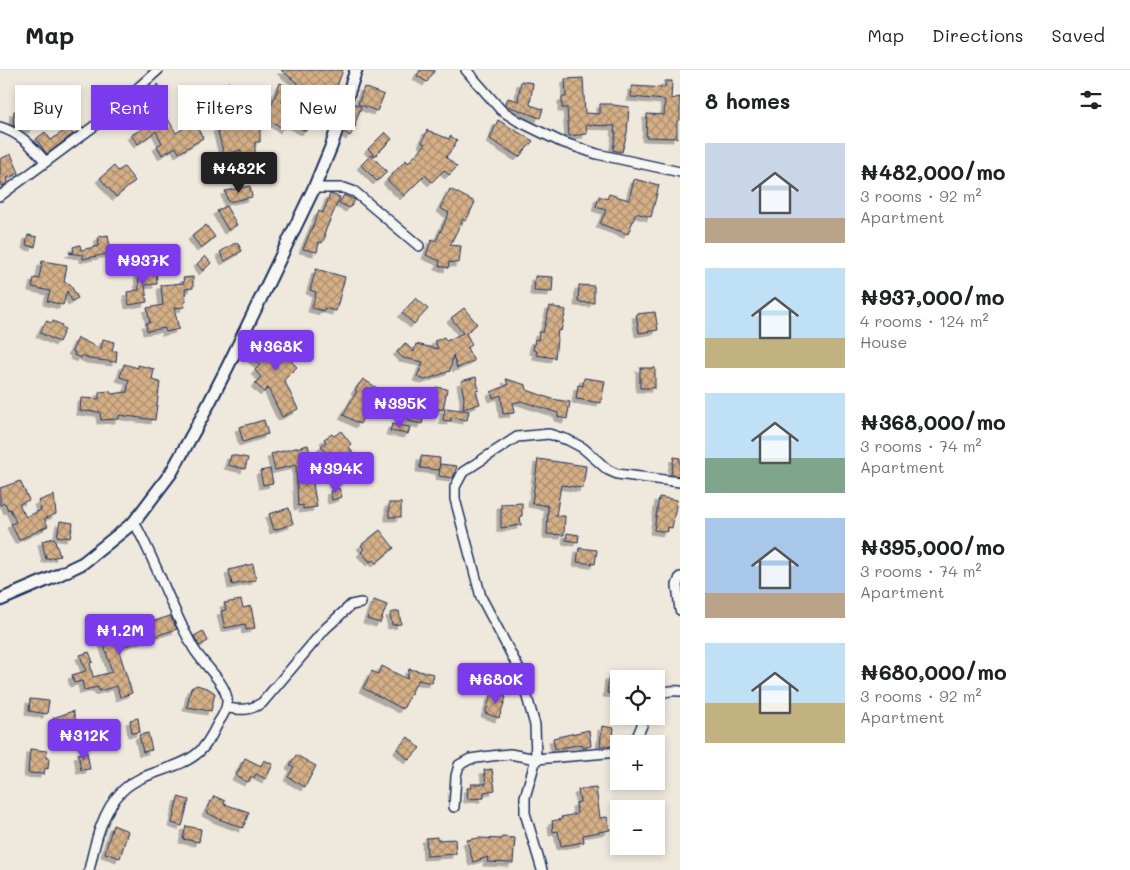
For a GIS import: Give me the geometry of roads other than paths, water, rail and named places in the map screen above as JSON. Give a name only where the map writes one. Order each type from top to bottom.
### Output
[{"type":"main road","points":[[0,600],[54,577],[83,562],[134,522],[171,473],[202,417],[314,188],[331,147],[356,70]]},
{"type":"street","points":[[466,70],[501,110],[518,121],[558,141],[597,154],[680,172]]},
{"type":"street","points":[[0,196],[101,122],[155,71]]},
{"type":"street","points":[[0,127],[22,137],[46,161]]},
{"type":"street","points":[[314,188],[344,188],[355,192],[419,246]]},
{"type":"street","points":[[542,870],[525,813],[525,797],[536,759],[535,725],[519,669],[482,597],[454,499],[454,487],[462,472],[516,437],[549,434],[568,440],[582,448],[608,470],[617,474],[680,482]]},
{"type":"street","points":[[89,870],[95,844],[110,806],[118,795],[138,779],[198,753],[207,743],[227,708],[227,698],[223,687],[196,653],[185,634],[150,551],[134,522]]},
{"type":"street","points":[[680,577],[677,585],[680,610]]},
{"type":"street","points":[[227,708],[244,710],[251,709],[262,703],[325,630],[351,605],[361,603]]},
{"type":"street","points":[[665,692],[673,690],[680,691]]},
{"type":"street","points":[[454,807],[456,776],[459,765],[470,759],[510,754],[536,759],[610,753]]}]
